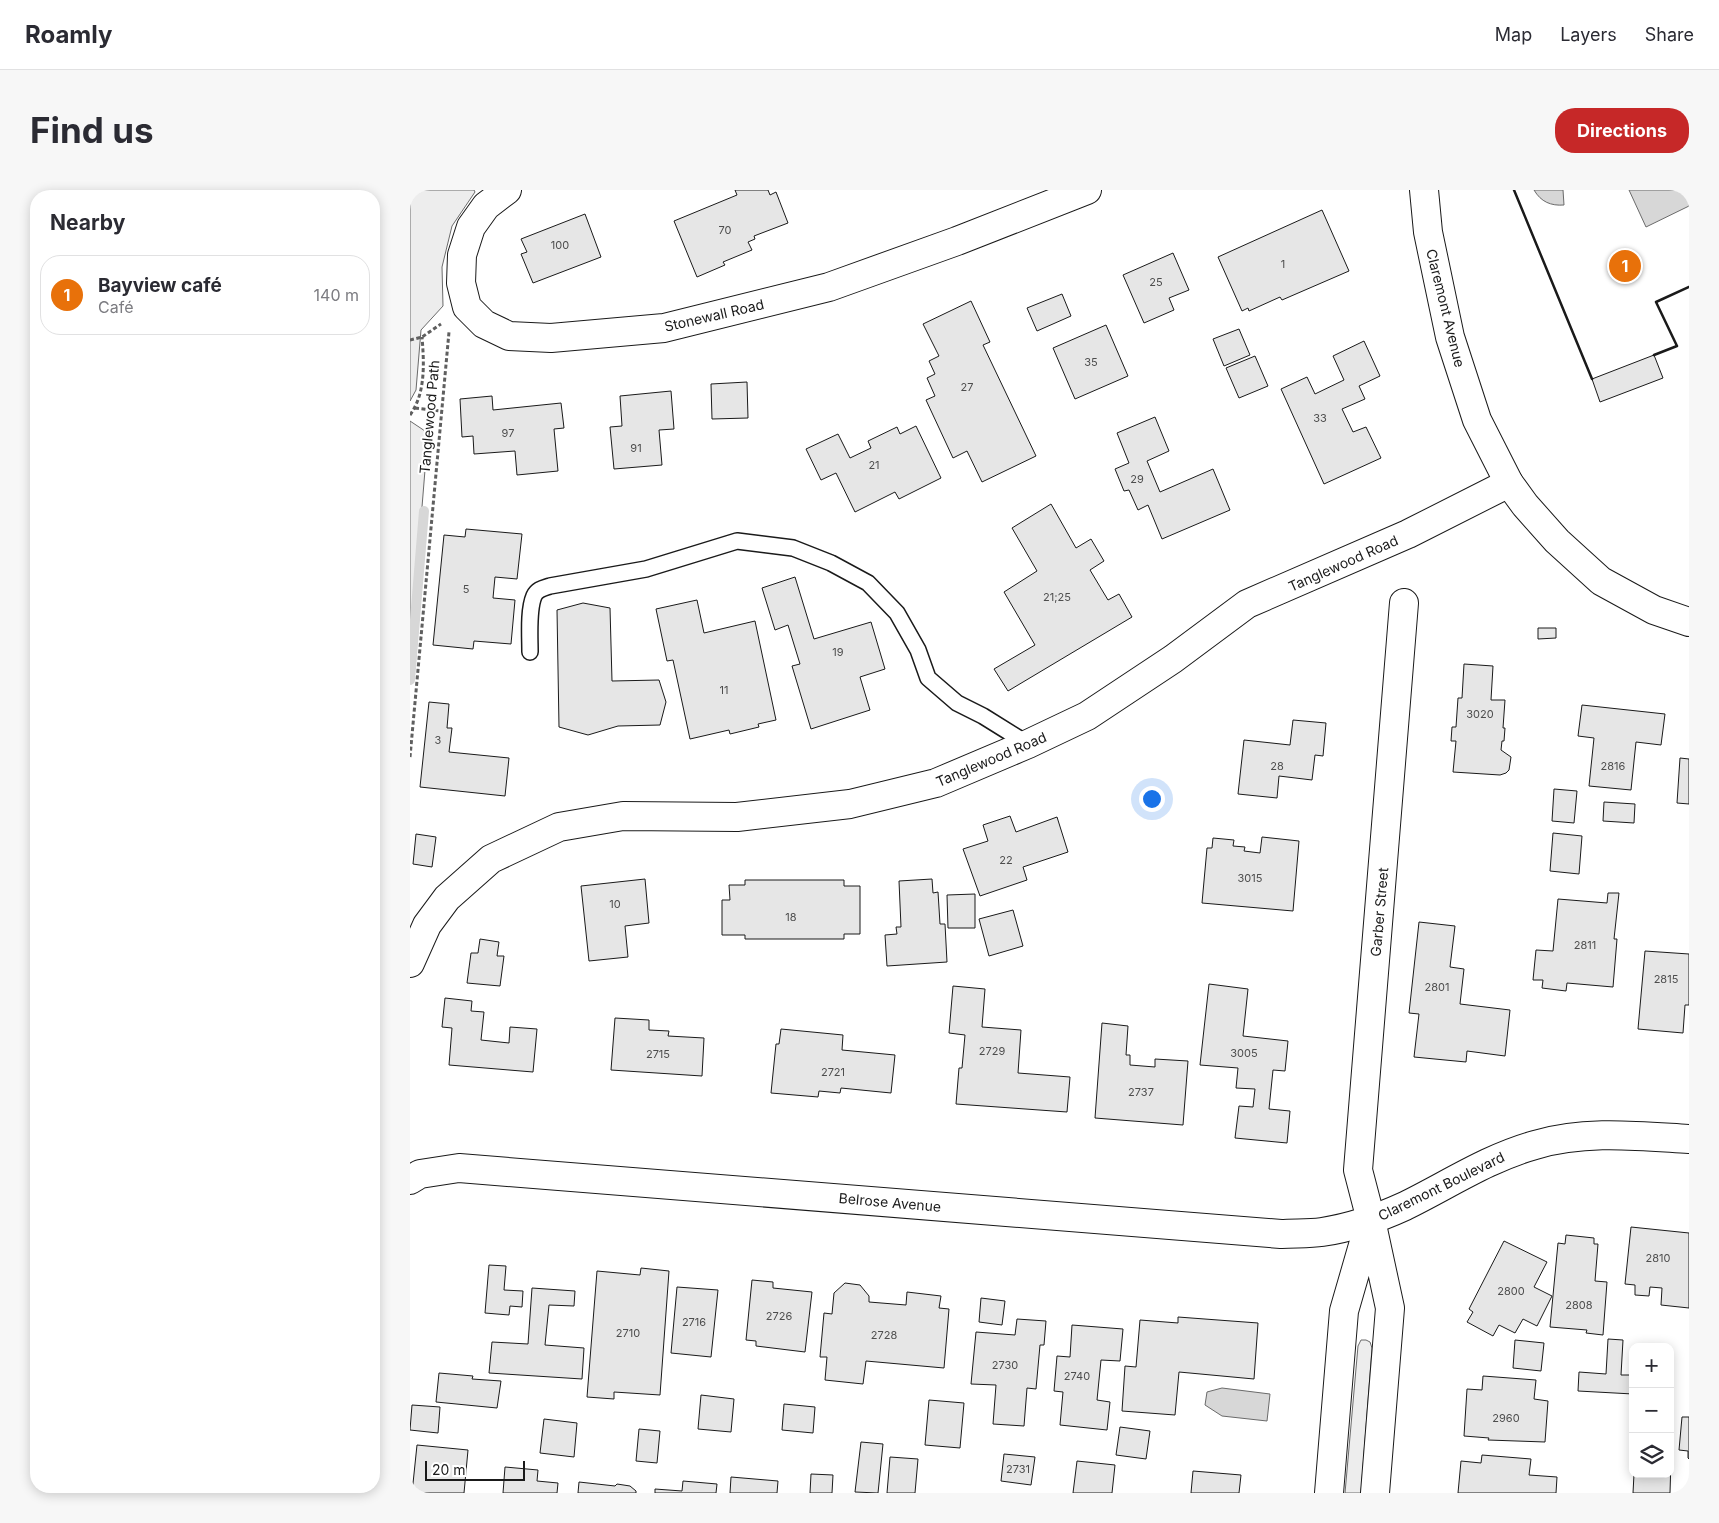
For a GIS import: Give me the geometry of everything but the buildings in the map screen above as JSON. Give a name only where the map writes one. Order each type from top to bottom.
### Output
[{"type":"street","name":"Stonewall Road","points":[[507,190],[486,206],[471,227],[462,255],[461,283],[467,307],[484,324],[509,336],[551,338],[664,328],[829,287],[957,242],[1087,190]]},
{"type":"street","name":"Claremont Avenue","points":[[1424,190],[1428,232],[1450,337],[1477,420],[1509,483],[1557,541],[1601,581],[1654,610],[1689,622]]},
{"type":"street","name":"Tanglewood Road","points":[[410,963],[427,925],[447,898],[491,860],[559,827],[622,816],[737,817],[850,804],[936,783],[1028,744],[1086,716],[1174,658],[1247,604],[1408,534],[1509,483]]},
{"type":"street","name":"Garber Street","points":[[1371,1220],[1358,1170],[1404,603]]},
{"type":"street","name":"Claremont Boulevard","points":[[1371,1220],[1404,1206],[1482,1165],[1536,1144],[1583,1136],[1689,1139]]},
{"type":"street","name":"Belrose Avenue","points":[[410,1180],[420,1174],[459,1168],[1281,1234],[1322,1232],[1371,1220]]},
{"type":"street","name":"Claremont Boulevard","points":[[1330,1493],[1344,1311],[1371,1220]]},
{"type":"street","name":"Claremont Boulevard","points":[[1371,1220],[1390,1308],[1375,1493]]},
{"type":"lane","points":[[530,652],[531,607],[534,595],[540,589],[646,569],[737,541],[793,548],[831,563],[868,583],[897,613],[918,650],[928,678],[957,703],[984,716],[1028,744]]},
{"type":"path","name":"Tanglewood Path","points":[[410,757],[449,326]]},
{"type":"path","points":[[410,415],[415,408],[420,391],[424,364],[422,336]]},
{"type":"path","points":[[415,408],[441,411]]},
{"type":"shaded area","points":[[410,190],[474,190],[475,192],[452,226],[442,267],[443,306],[421,330],[416,390],[410,401]]},
{"type":"shaded area","points":[[1534,190],[1563,190],[1564,205],[1555,205],[1547,202],[1540,198]]},
{"type":"shaded area","points":[[1629,190],[1689,190],[1689,206],[1646,227]]},
{"type":"shaded area","points":[[410,421],[428,433],[410,655]]},
{"type":"shaded area","points":[[1361,1340],[1370,1342],[1372,1348],[1361,1493],[1345,1493],[1358,1346]]},
{"type":"shaded area","points":[[1222,1388],[1270,1394],[1267,1421],[1222,1416],[1205,1405],[1207,1392]]},
{"type":"waterway","points":[[410,680],[424,511]]},
{"type":"wall","points":[[1514,190],[1592,379]]},
{"type":"wall","points":[[1654,355],[1677,346],[1656,302],[1689,287]]},
{"type":"place","name":"Bayview café","points":[[1625,266]]}]
